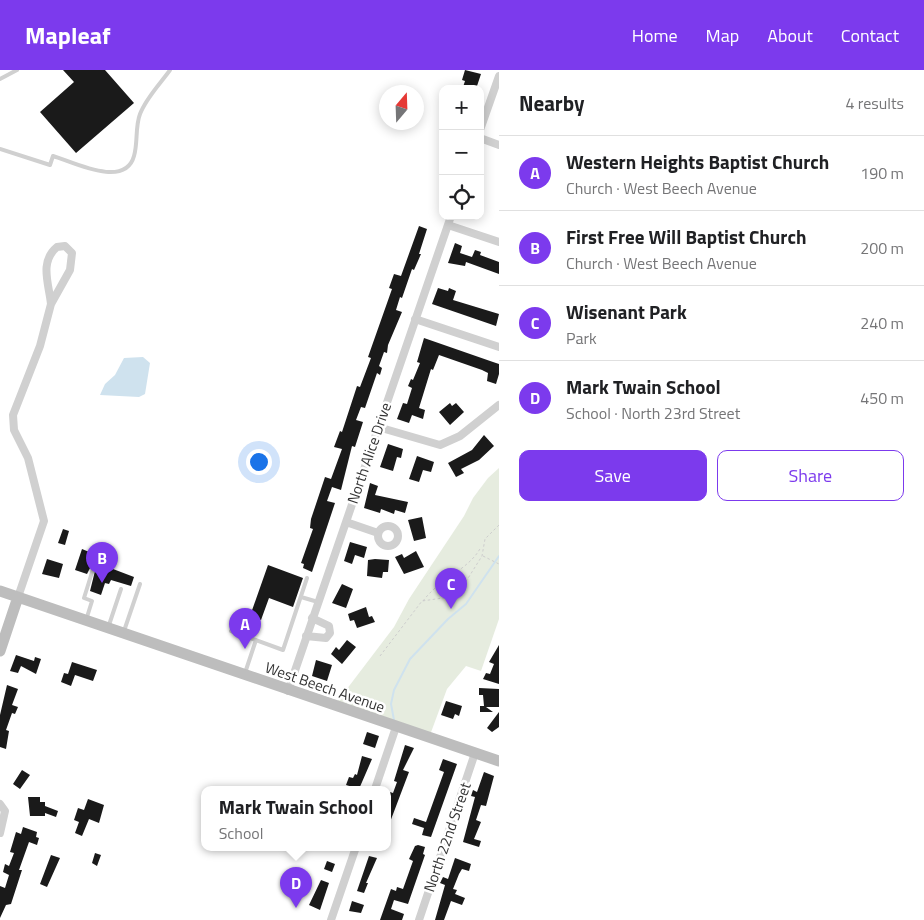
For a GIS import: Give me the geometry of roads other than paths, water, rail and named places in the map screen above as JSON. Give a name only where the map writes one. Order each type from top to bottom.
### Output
[{"type":"main road","name":"West Beech Avenue","points":[[0,590],[288,691],[499,761]]},
{"type":"main road","points":[[0,651],[18,597]]},
{"type":"street","points":[[484,119],[499,76]]},
{"type":"street","points":[[484,139],[499,145]]},
{"type":"street","name":"North Alice Drive","points":[[288,691],[450,220]]},
{"type":"street","points":[[448,225],[499,242]]},
{"type":"street","points":[[18,597],[43,526],[44,517],[28,458],[14,430],[12,421],[40,346],[51,304],[72,264],[72,253],[66,246],[57,247],[47,260],[51,304]]},
{"type":"street","points":[[415,318],[499,347]]},
{"type":"street","points":[[378,427],[440,446],[460,436],[499,405]]},
{"type":"street","points":[[346,522],[378,533]]},
{"type":"street","points":[[306,636],[320,639],[326,638],[330,633],[328,626],[312,618]]},
{"type":"street","points":[[376,786],[396,727]]},
{"type":"street","name":"North 22nd Street","points":[[418,920],[475,753]]},
{"type":"street","points":[[0,804],[5,811],[0,833]]},
{"type":"street","points":[[331,920],[355,851]]},
{"type":"lane","points":[[0,79],[17,70]]},
{"type":"lane","points":[[0,149],[50,166],[52,156],[103,172],[113,173],[126,169],[134,158],[140,116],[170,70]]},
{"type":"lane","points":[[86,620],[92,602],[84,598],[93,569]]},
{"type":"lane","points":[[231,631],[283,650],[307,578]]},
{"type":"lane","points":[[124,632],[140,584]]},
{"type":"lane","points":[[108,627],[121,589]]},
{"type":"lane","points":[[301,596],[318,602]]},
{"type":"lane","points":[[244,675],[256,640]]},
{"type":"water","points":[[143,357],[150,363],[145,394],[139,397],[100,395],[105,384],[115,375],[124,358]]},
{"type":"waterway","points":[[394,720],[391,704],[394,690],[410,659],[448,619],[466,604],[499,556]]},
{"type":"place","name":"First Free Will Baptist Church","points":[[102,583]]},
{"type":"place","name":"Wisenant Park","points":[[451,609]]},
{"type":"place","name":"Western Heights Baptist Church","points":[[245,649]]},
{"type":"place","name":"Mark Twain School","points":[[296,908]]}]
